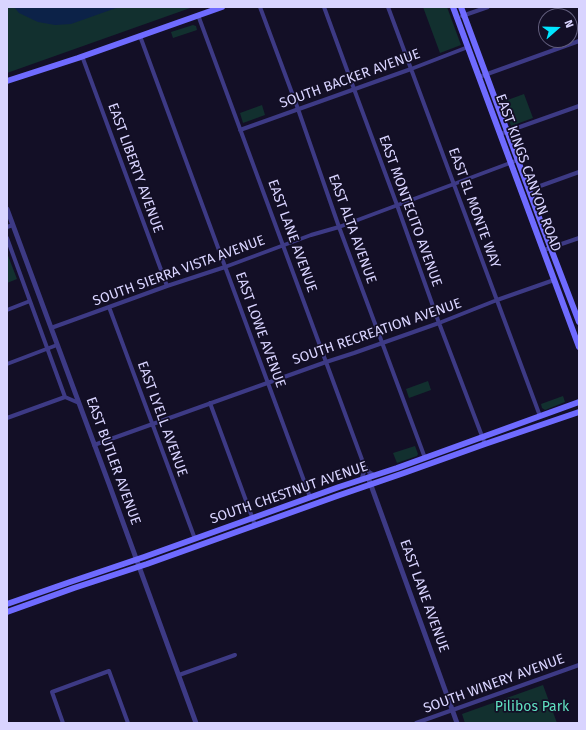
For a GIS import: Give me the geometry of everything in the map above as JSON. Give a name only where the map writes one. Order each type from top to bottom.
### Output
[{"type":"main road","points":[[7,82],[222,7]]},
{"type":"main road","name":"EAST KINGS CANYON ROAD","points":[[454,7],[579,347]]},
{"type":"main road","name":"EAST KINGS CANYON ROAD","points":[[461,7],[551,248],[578,314],[579,322]]},
{"type":"main road","name":"SOUTH CHESTNUT AVENUE","points":[[7,604],[137,560],[579,402]]},
{"type":"main road","name":"SOUTH CHESTNUT AVENUE","points":[[7,612],[579,412]]},
{"type":"main road","points":[[512,435],[512,432],[535,422],[540,416]]},
{"type":"main road","points":[[298,510],[300,505],[326,495],[327,491]]},
{"type":"street","name":"EAST ALTA AVENUE","points":[[260,7],[425,458]]},
{"type":"street","name":"EAST MONTECITO AVENUE","points":[[324,7],[398,205],[439,323],[485,444]]},
{"type":"street","name":"EAST EL MONTE WAY","points":[[388,7],[540,416]]},
{"type":"street","points":[[458,18],[488,7]]},
{"type":"street","name":"EAST LANE AVENUE","points":[[198,15],[364,465],[371,476],[371,484],[457,723]]},
{"type":"street","name":"EAST LOWE AVENUE","points":[[140,36],[310,497]]},
{"type":"street","points":[[479,77],[579,41]]},
{"type":"street","name":"SOUTH BACKER AVENUE","points":[[240,130],[468,47]]},
{"type":"street","name":"EAST LIBERTY AVENUE","points":[[82,56],[167,286]]},
{"type":"street","points":[[500,134],[579,106]]},
{"type":"street","name":"SOUTH SIERRA VISTA AVENUE","points":[[51,328],[311,235],[340,227],[518,160]]},
{"type":"street","points":[[529,190],[579,172]]},
{"type":"street","name":"EAST BUTLER AVENUE","points":[[7,208],[196,723]]},
{"type":"street","points":[[7,227],[13,225]]},
{"type":"street","points":[[7,238],[64,397]]},
{"type":"street","points":[[544,250],[579,238]]},
{"type":"street","name":"SOUTH RECREATION AVENUE","points":[[94,445],[439,323],[497,300],[554,280]]},
{"type":"street","points":[[7,310],[30,301]]},
{"type":"street","name":"EAST LYELL AVENUE","points":[[109,307],[195,539]]},
{"type":"street","points":[[568,317],[578,314]]},
{"type":"street","points":[[7,364],[57,345]]},
{"type":"street","points":[[7,418],[64,397],[79,402]]},
{"type":"street","points":[[210,404],[255,525]]},
{"type":"street","points":[[361,480],[364,472],[364,465]]},
{"type":"street","points":[[179,675],[236,655]]},
{"type":"street","name":"SOUTH WINERY AVENUE","points":[[416,723],[579,665]]},
{"type":"street","points":[[63,723],[52,692],[109,671],[128,723]]},
{"type":"green space","points":[[7,7],[193,7],[7,73]]},
{"type":"green space","points":[[423,7],[447,7],[461,45],[440,53]]},
{"type":"green space","points":[[193,25],[196,26],[197,30],[173,38],[171,32]]},
{"type":"green space","points":[[524,94],[533,118],[511,126],[502,102]]},
{"type":"green space","points":[[262,105],[265,115],[243,123],[240,113]]},
{"type":"green space","points":[[7,253],[17,279],[7,283]]},
{"type":"green space","points":[[428,381],[431,390],[409,398],[406,389]]},
{"type":"green space","points":[[563,396],[565,402],[545,410],[542,408],[541,404]]},
{"type":"green space","points":[[415,446],[418,454],[417,456],[397,463],[393,453]]},
{"type":"green space","name":"Pilibos Park","points":[[543,685],[557,723],[465,723],[462,714]]},
{"type":"water","points":[[14,7],[119,7],[71,24],[55,25],[38,22],[19,13]]}]
